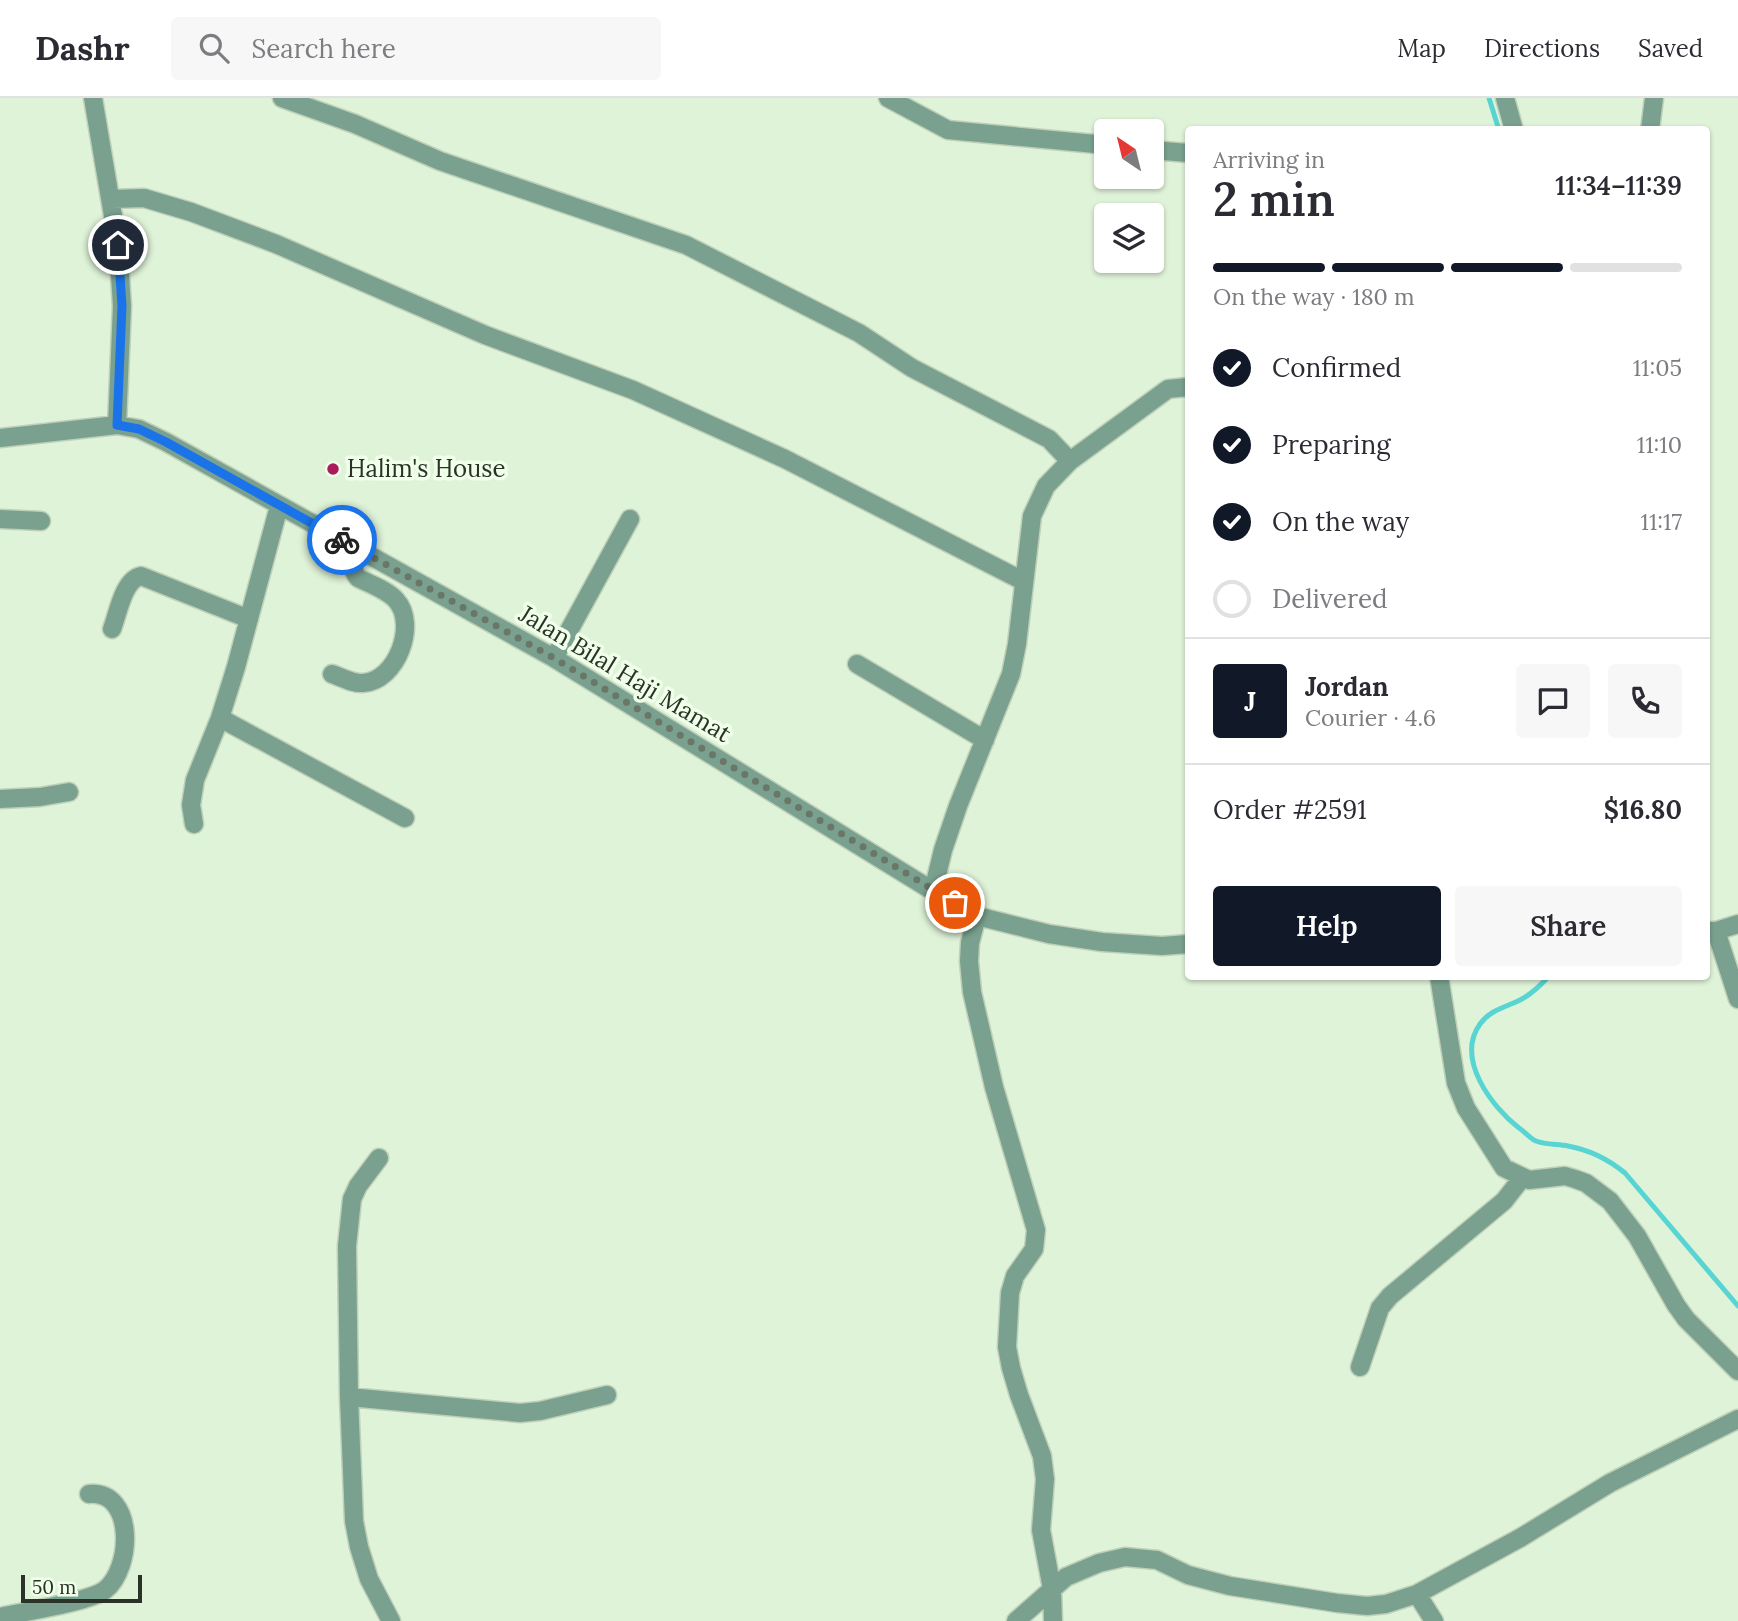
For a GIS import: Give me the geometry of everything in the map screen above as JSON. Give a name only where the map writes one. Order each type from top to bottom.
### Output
[{"type":"street","points":[[93,98],[118,245],[122,306],[117,425]]},
{"type":"street","points":[[282,98],[355,124],[440,160],[686,245],[859,333],[921,373],[1049,439],[1070,461]]},
{"type":"street","points":[[888,98],[948,131],[1094,144]]},
{"type":"street","points":[[1505,98],[1513,126]]},
{"type":"street","points":[[1650,126],[1654,98]]},
{"type":"street","points":[[1164,151],[1185,153]]},
{"type":"street","points":[[112,199],[144,198],[204,217],[276,244],[485,335],[633,390],[785,459],[1023,581]]},
{"type":"street","points":[[933,891],[958,807],[1011,674],[1032,516],[1046,486],[1070,461],[1168,389],[1185,387]]},
{"type":"street","name":"Jalan Bilal Haji Mamat","points":[[0,438],[117,425],[139,429],[554,658],[977,916],[1049,934],[1102,942],[1162,946],[1185,944]]},
{"type":"street","points":[[194,824],[191,805],[195,780],[220,718],[279,506]]},
{"type":"street","points":[[0,519],[41,522]]},
{"type":"street","points":[[554,658],[630,519]]},
{"type":"street","points":[[332,674],[364,683],[376,679],[393,664],[405,631],[402,608],[396,599],[358,578],[354,573],[352,567],[358,548]]},
{"type":"street","points":[[112,629],[128,586],[136,577],[141,576],[248,619]]},
{"type":"street","points":[[857,664],[985,740]]},
{"type":"street","points":[[220,718],[405,818]]},
{"type":"street","points":[[0,799],[69,792]]},
{"type":"street","points":[[977,916],[968,961],[972,992],[994,1087],[1037,1230],[1034,1248],[1015,1276],[1010,1293],[1007,1347],[1019,1395],[1042,1456],[1045,1479],[1041,1530],[1052,1589],[1053,1621]]},
{"type":"street","points":[[1738,924],[1711,931],[1738,999]]},
{"type":"street","points":[[1440,980],[1456,1083],[1466,1108],[1504,1168],[1528,1180],[1565,1176],[1575,1179],[1586,1183],[1610,1201],[1637,1237],[1686,1319],[1738,1371]]},
{"type":"street","points":[[379,1158],[358,1186],[352,1199],[347,1247],[349,1397],[354,1521],[369,1579],[391,1621]]},
{"type":"street","points":[[1360,1367],[1380,1308],[1390,1296],[1504,1201],[1522,1178]]},
{"type":"street","points":[[349,1397],[520,1413],[607,1395]]},
{"type":"street","points":[[1016,1621],[1052,1589],[1079,1570],[1125,1557],[1157,1560],[1205,1580],[1337,1603],[1367,1606],[1386,1604],[1417,1594],[1520,1538],[1610,1483],[1738,1419]]},
{"type":"street","points":[[0,1617],[97,1595],[115,1580],[121,1570],[125,1546],[121,1514],[108,1496],[89,1494]]},
{"type":"street","points":[[1417,1594],[1434,1621]]},
{"type":"waterway","points":[[1489,98],[1498,126]]},
{"type":"waterway","points":[[1545,980],[1528,995],[1484,1019],[1473,1038],[1474,1067],[1488,1095],[1509,1119],[1534,1140],[1591,1153],[1625,1173],[1738,1306]]},
{"type":"way so far","points":[[342,540],[554,658],[955,903]]},
{"type":"place","name":"Halim's House","points":[[333,469]]},
{"type":"route","points":[[118,245],[122,306],[117,425],[139,429],[166,442],[342,540]]}]
